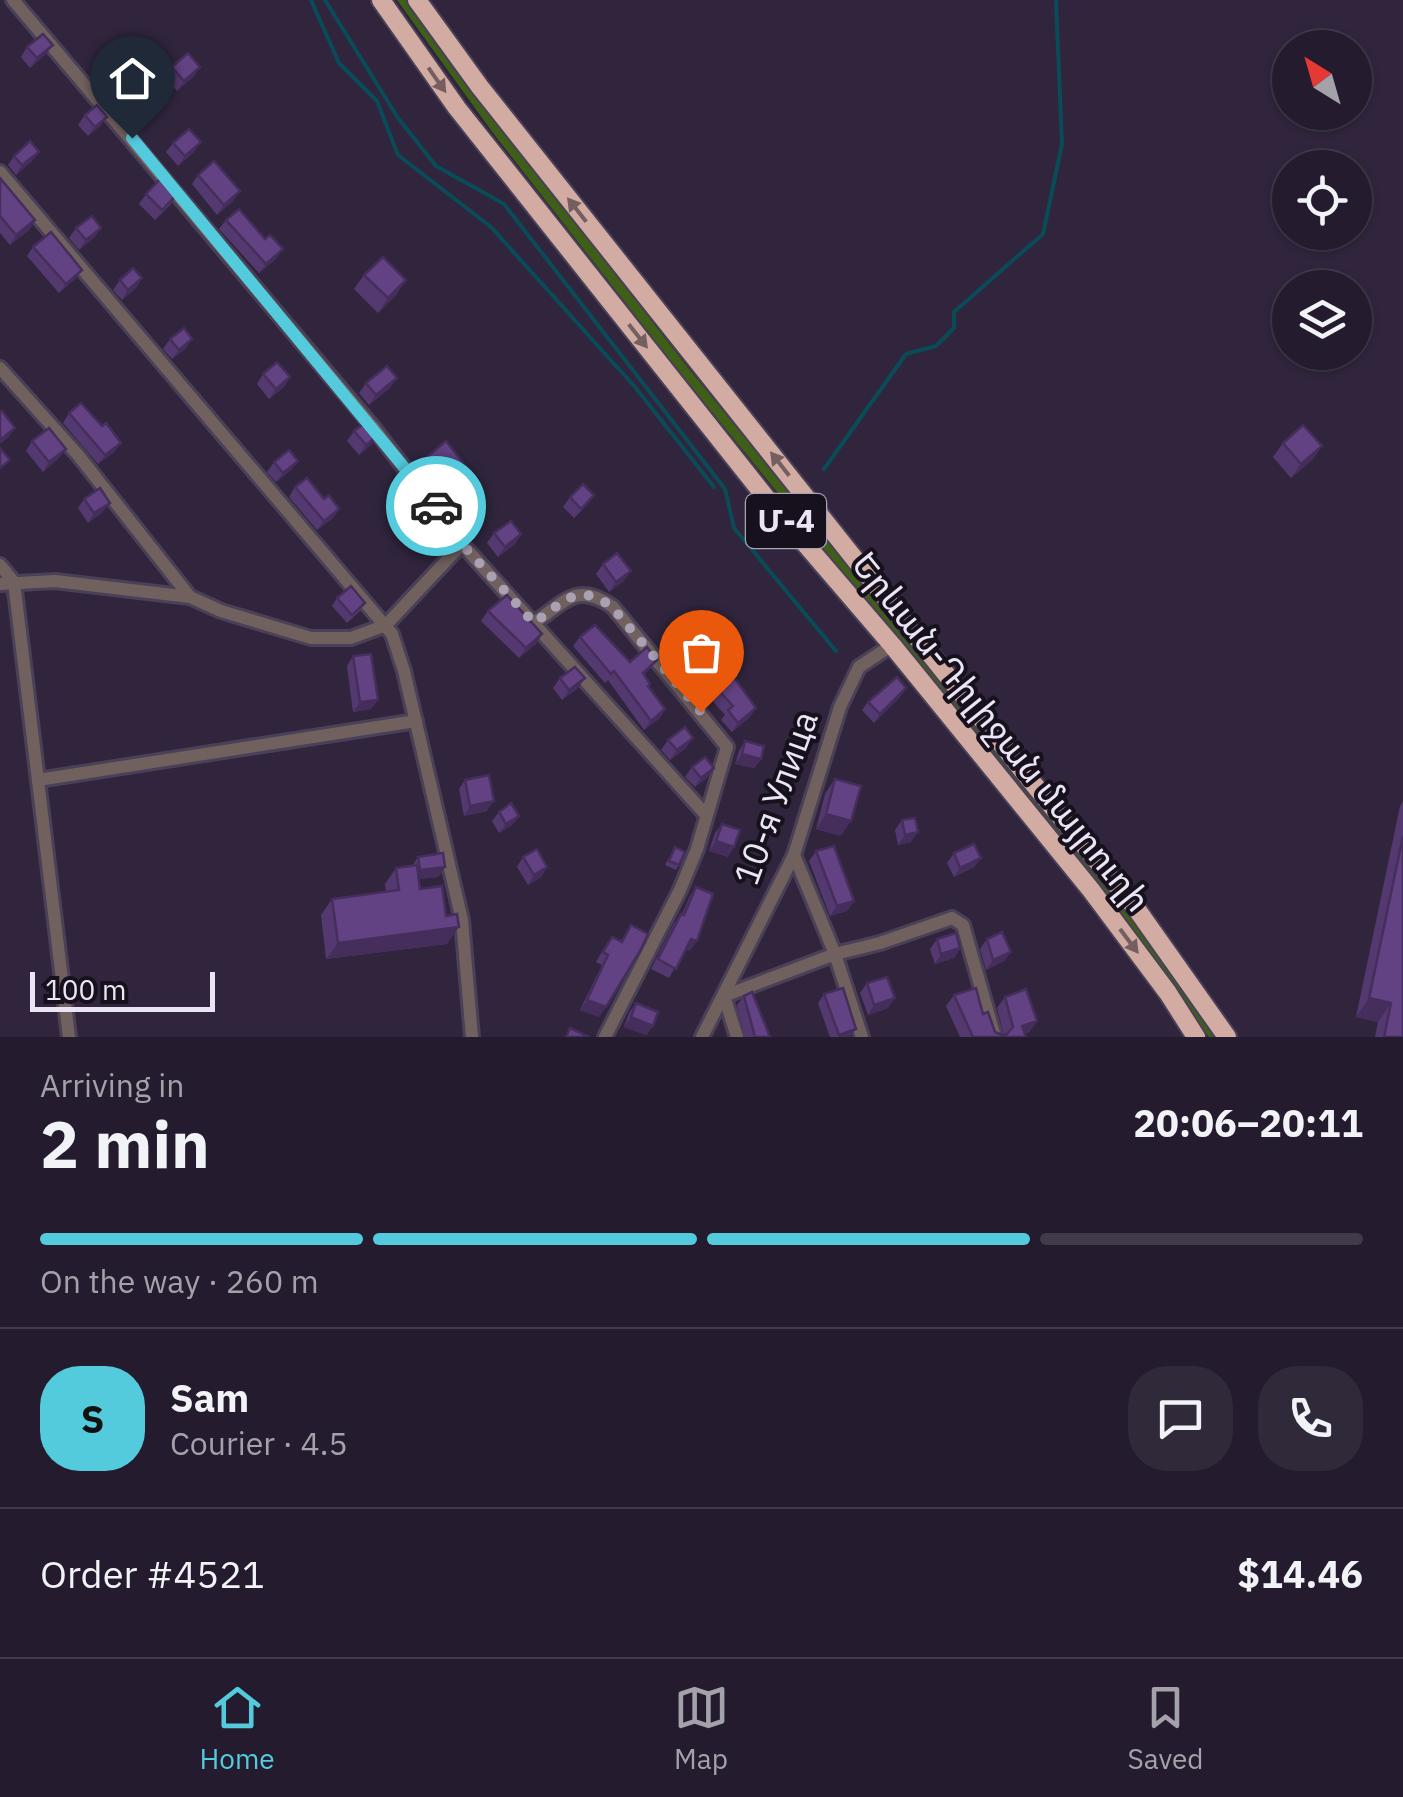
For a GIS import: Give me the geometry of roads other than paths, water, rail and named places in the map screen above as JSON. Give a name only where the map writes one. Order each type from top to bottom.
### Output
[{"type":"highway","name":"Երևան-Դիլիջան մայրուղի","points":[[381,0],[481,138],[772,504],[1091,890],[1196,1037]]},
{"type":"highway","name":"Երևան-Դիլիջան մայրուղի","points":[[417,0],[480,87],[1023,771],[1084,842],[1228,1037]]},
{"type":"street","points":[[13,0],[373,427],[462,544],[706,815]]},
{"type":"street","points":[[0,172],[386,625],[397,644],[462,920],[472,1037]]},
{"type":"street","points":[[0,368],[78,455],[190,597]]},
{"type":"street","points":[[7,583],[87,584],[190,597],[221,611],[310,638],[352,638],[386,625],[462,544]]},
{"type":"street","points":[[0,565],[7,583],[38,780],[69,1037]]},
{"type":"street","points":[[534,623],[576,594],[596,595],[612,607],[727,746],[697,849],[680,890],[605,1037]]},
{"type":"street","name":"10-я Улица","points":[[702,1037],[794,856],[847,694],[860,667],[892,646]]},
{"type":"street","points":[[38,780],[416,722]]},
{"type":"street","points":[[794,856],[835,954],[862,1037]]},
{"type":"street","points":[[737,1037],[724,996],[835,954],[952,918],[963,926],[995,1037]]},
{"type":"waterway","points":[[311,0],[339,63],[377,101],[398,155],[491,227],[635,387],[714,487]]},
{"type":"waterway","points":[[325,0],[398,118],[436,166],[504,204],[725,489],[734,528],[836,651]]},
{"type":"waterway","points":[[824,469],[906,354],[936,346],[954,328],[954,312],[1043,234],[1062,144],[1056,0]]}]
